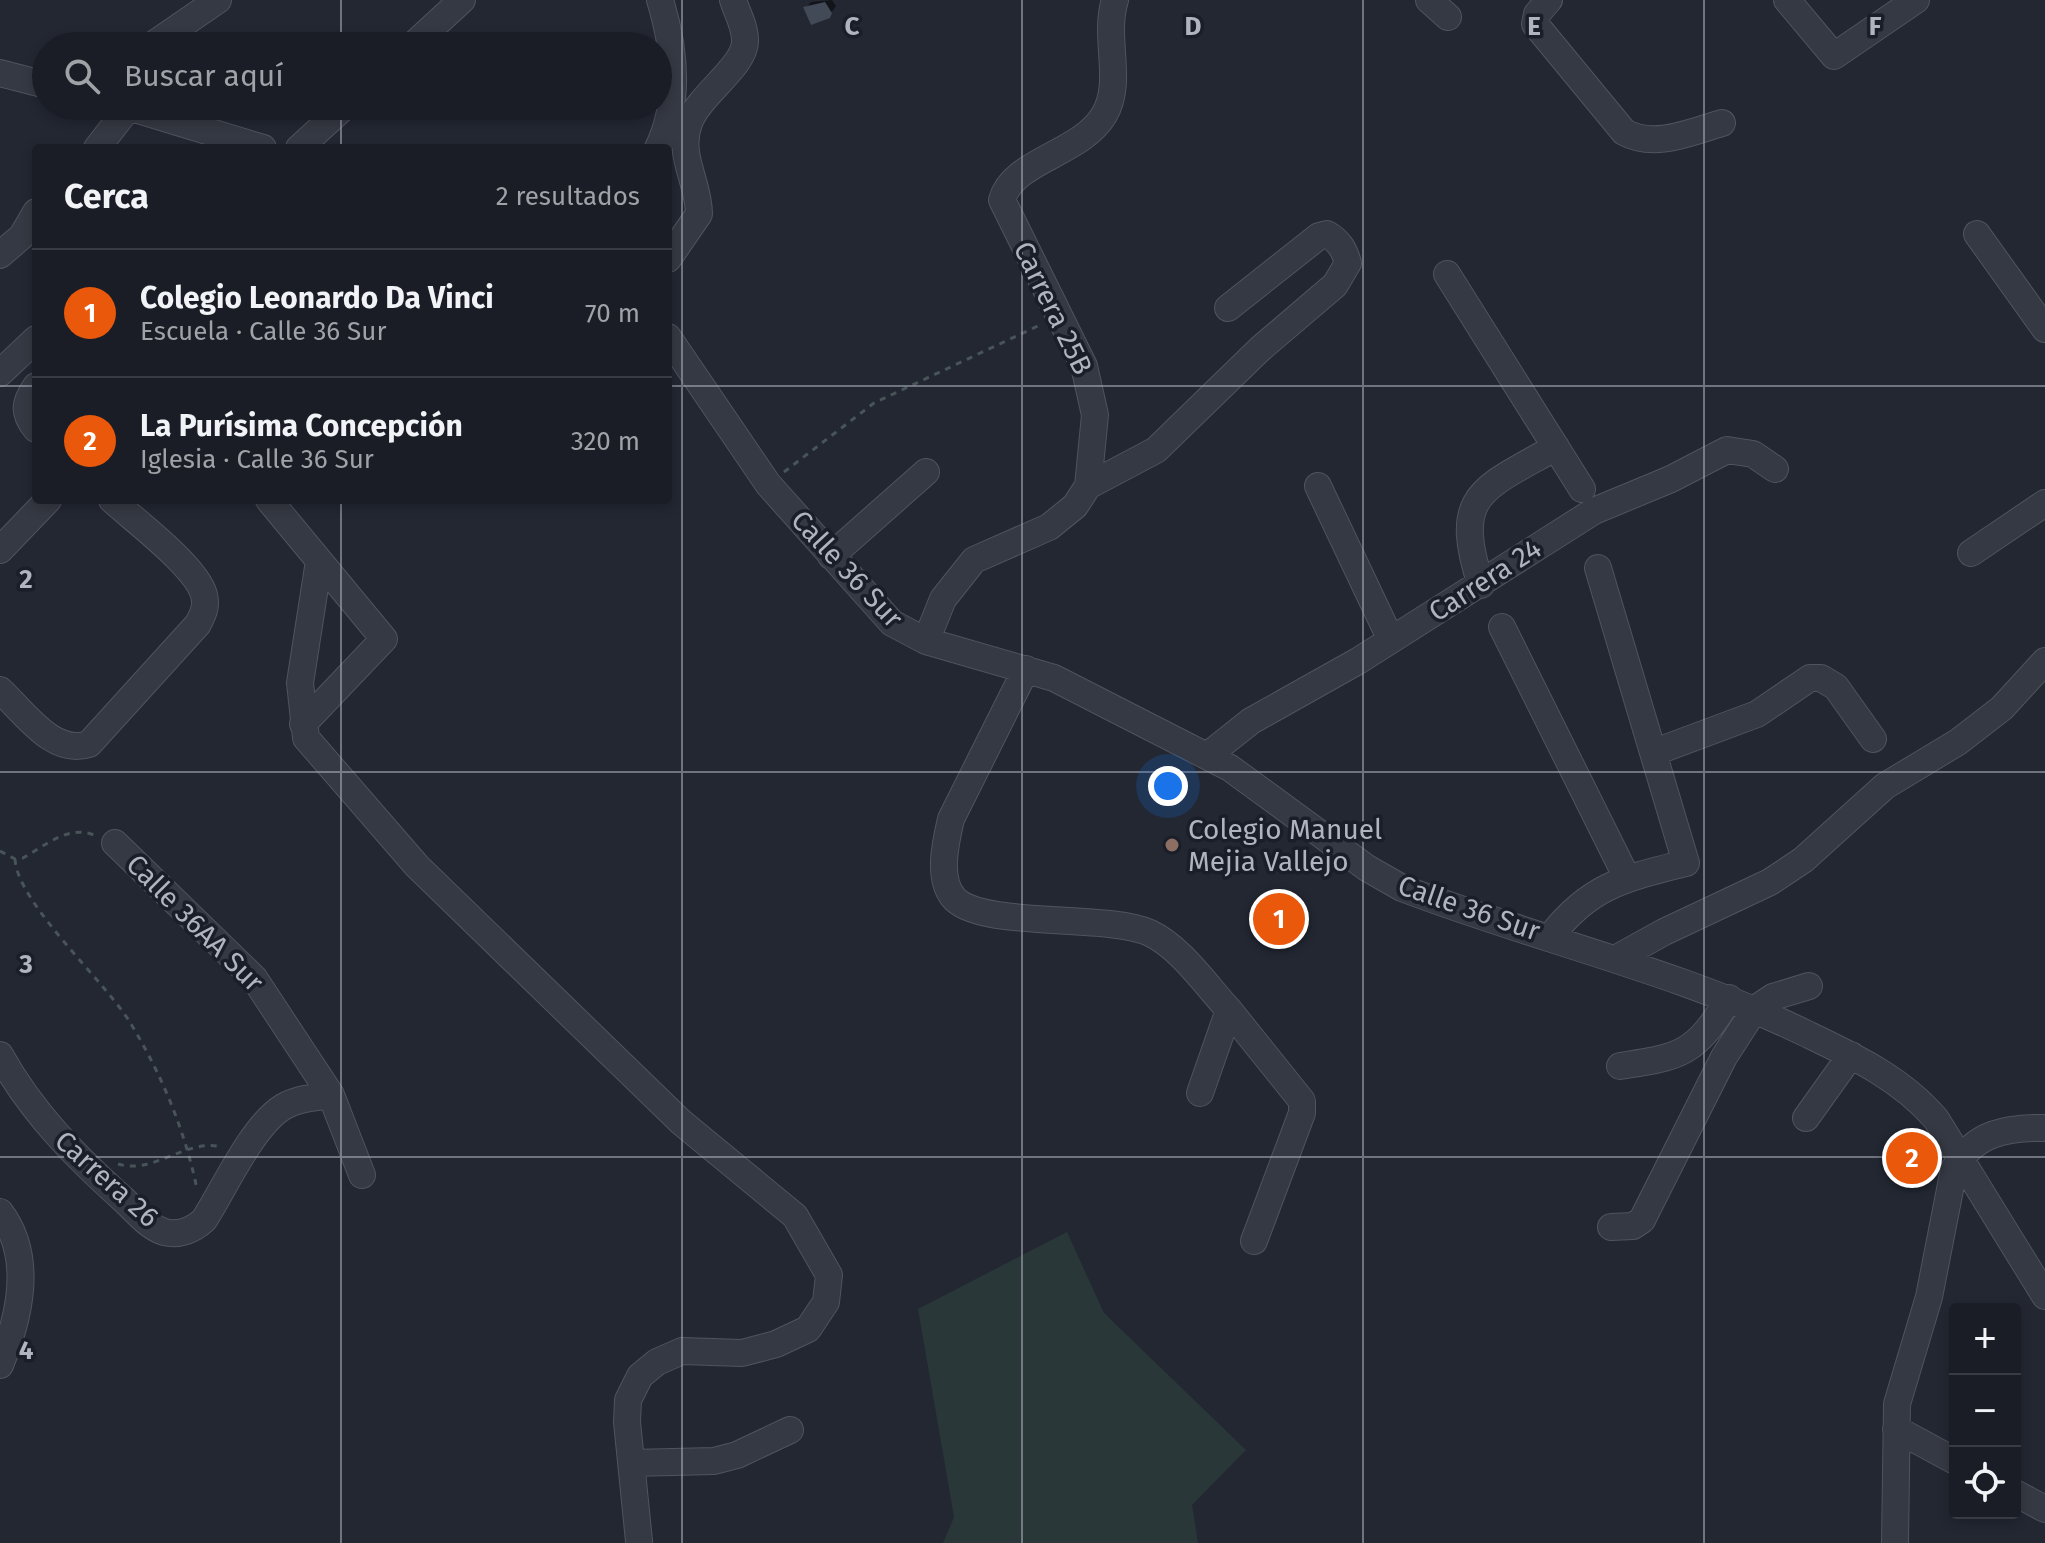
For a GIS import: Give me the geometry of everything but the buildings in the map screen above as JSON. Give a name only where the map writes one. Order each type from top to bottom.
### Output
[{"type":"street","points":[[171,32],[218,0]]},
{"type":"street","points":[[427,32],[462,0]]},
{"type":"street","points":[[660,0],[666,32]]},
{"type":"street","points":[[672,253],[699,214],[685,152],[689,123],[697,107],[744,51],[744,31],[733,0]]},
{"type":"street","name":"Carrera 25B","points":[[1088,486],[1095,415],[1084,366],[1061,315],[1006,214],[1002,200],[1006,187],[1017,177],[1089,134],[1105,115],[1114,74],[1109,20],[1115,0]]},
{"type":"street","points":[[1549,0],[1537,14],[1535,24],[1624,132],[1645,141],[1657,141],[1722,123]]},
{"type":"street","points":[[1787,0],[1834,56],[1910,2]]},
{"type":"street","points":[[672,63],[672,105]]},
{"type":"street","points":[[0,73],[32,81]]},
{"type":"street","points":[[100,144],[117,120]]},
{"type":"street","points":[[170,120],[250,144]]},
{"type":"street","points":[[303,144],[330,120]]},
{"type":"street","points":[[659,144],[667,120]]},
{"type":"street","points":[[0,255],[22,236],[32,219]]},
{"type":"street","points":[[926,641],[943,599],[958,576],[994,549],[1049,527],[1075,506],[1088,486],[1156,450],[1260,349],[1335,285],[1348,263],[1344,250],[1327,234],[1319,236],[1228,308]]},
{"type":"street","points":[[1977,234],[2045,329]]},
{"type":"street","points":[[1447,274],[1582,489]]},
{"type":"street","points":[[0,373],[32,343]]},
{"type":"street","name":"Calle 36 Sur","points":[[672,343],[768,484],[892,623],[926,641],[1054,678],[1207,756],[1251,782],[1367,868],[1402,888],[1729,998],[1851,1055],[1917,1097],[1961,1155],[2045,1296]]},
{"type":"street","points":[[32,392],[26,401],[25,413],[32,423]]},
{"type":"street","points":[[1481,585],[1469,548],[1468,517],[1490,486],[1556,447]]},
{"type":"street","name":"Carrera 24","points":[[1207,756],[1251,721],[1481,585],[1594,511],[1671,479],[1727,450],[1753,454],[1775,469]]},
{"type":"street","points":[[831,556],[926,472]]},
{"type":"street","points":[[1318,486],[1391,640]]},
{"type":"street","points":[[1971,553],[2045,503]]},
{"type":"street","points":[[0,550],[44,504]]},
{"type":"street","points":[[0,690],[57,744],[73,749],[89,744],[198,624],[205,611],[202,588],[191,573],[116,504]]},
{"type":"street","points":[[272,504],[384,639],[303,724]]},
{"type":"street","points":[[319,561],[300,683],[306,738],[417,866],[681,1122],[795,1216],[829,1275],[826,1302],[808,1329],[776,1344],[742,1353],[682,1351],[657,1362],[640,1376],[628,1400],[639,1541]]},
{"type":"street","points":[[1551,936],[1593,894],[1627,878],[1686,863],[1598,568]]},
{"type":"street","points":[[1502,627],[1627,878]]},
{"type":"street","points":[[1617,958],[1770,882],[1803,860],[1885,786],[1958,742],[2002,708],[2045,661]]},
{"type":"street","points":[[1026,669],[951,819],[946,841],[945,875],[953,898],[979,912],[1120,925],[1151,933],[1179,956],[1229,1010],[1302,1101],[1302,1113],[1254,1241]]},
{"type":"street","points":[[1655,752],[1757,714],[1810,678],[1821,678],[1836,687],[1873,739]]},
{"type":"street","name":"Calle 36AA Sur","points":[[115,843],[254,978],[331,1095],[362,1175]]},
{"type":"street","points":[[1611,1227],[1633,1226],[1642,1220],[1724,1057],[1755,1009],[1773,997],[1809,986]]},
{"type":"street","points":[[1620,1066],[1678,1056],[1704,1037],[1729,998]]},
{"type":"street","points":[[1200,1093],[1229,1010]]},
{"type":"street","name":"Carrera 26","points":[[0,1055],[34,1109],[68,1149],[142,1217],[159,1230],[170,1233],[194,1229],[204,1220],[246,1153],[281,1108],[295,1101],[331,1095]]},
{"type":"street","points":[[1806,1118],[1851,1055]]},
{"type":"street","points":[[1895,1543],[1897,1404],[1929,1297],[1948,1186],[1961,1155],[1995,1132],[2014,1127],[2045,1128]]},
{"type":"street","points":[[0,1212],[17,1241],[20,1298],[0,1365]]},
{"type":"street","points":[[1896,1429],[1949,1458]]},
{"type":"street","points":[[631,1463],[714,1461],[737,1455],[790,1430]]},
{"type":"street","points":[[2021,1496],[2045,1509]]},
{"type":"path","points":[[768,484],[874,403],[1061,315]]},
{"type":"path","points":[[15,859],[79,829],[115,843]]},
{"type":"path","points":[[0,851],[15,859],[23,883],[77,958],[130,1021],[175,1110],[204,1220]]},
{"type":"path","points":[[110,1162],[123,1166],[140,1165],[211,1144],[246,1153]]},
{"type":"shaded area","points":[[1067,1232],[1104,1313],[1246,1450],[1192,1505],[1198,1543],[943,1543],[954,1517],[918,1309]]},
{"type":"place","name":"Colegio Manuel Mejia Vallejo","points":[[1172,845]]},
{"type":"place","name":"Colegio Leonardo Da Vinci","points":[[1279,919]]},
{"type":"place","name":"La Purísima Concepción","points":[[1912,1158]]}]
